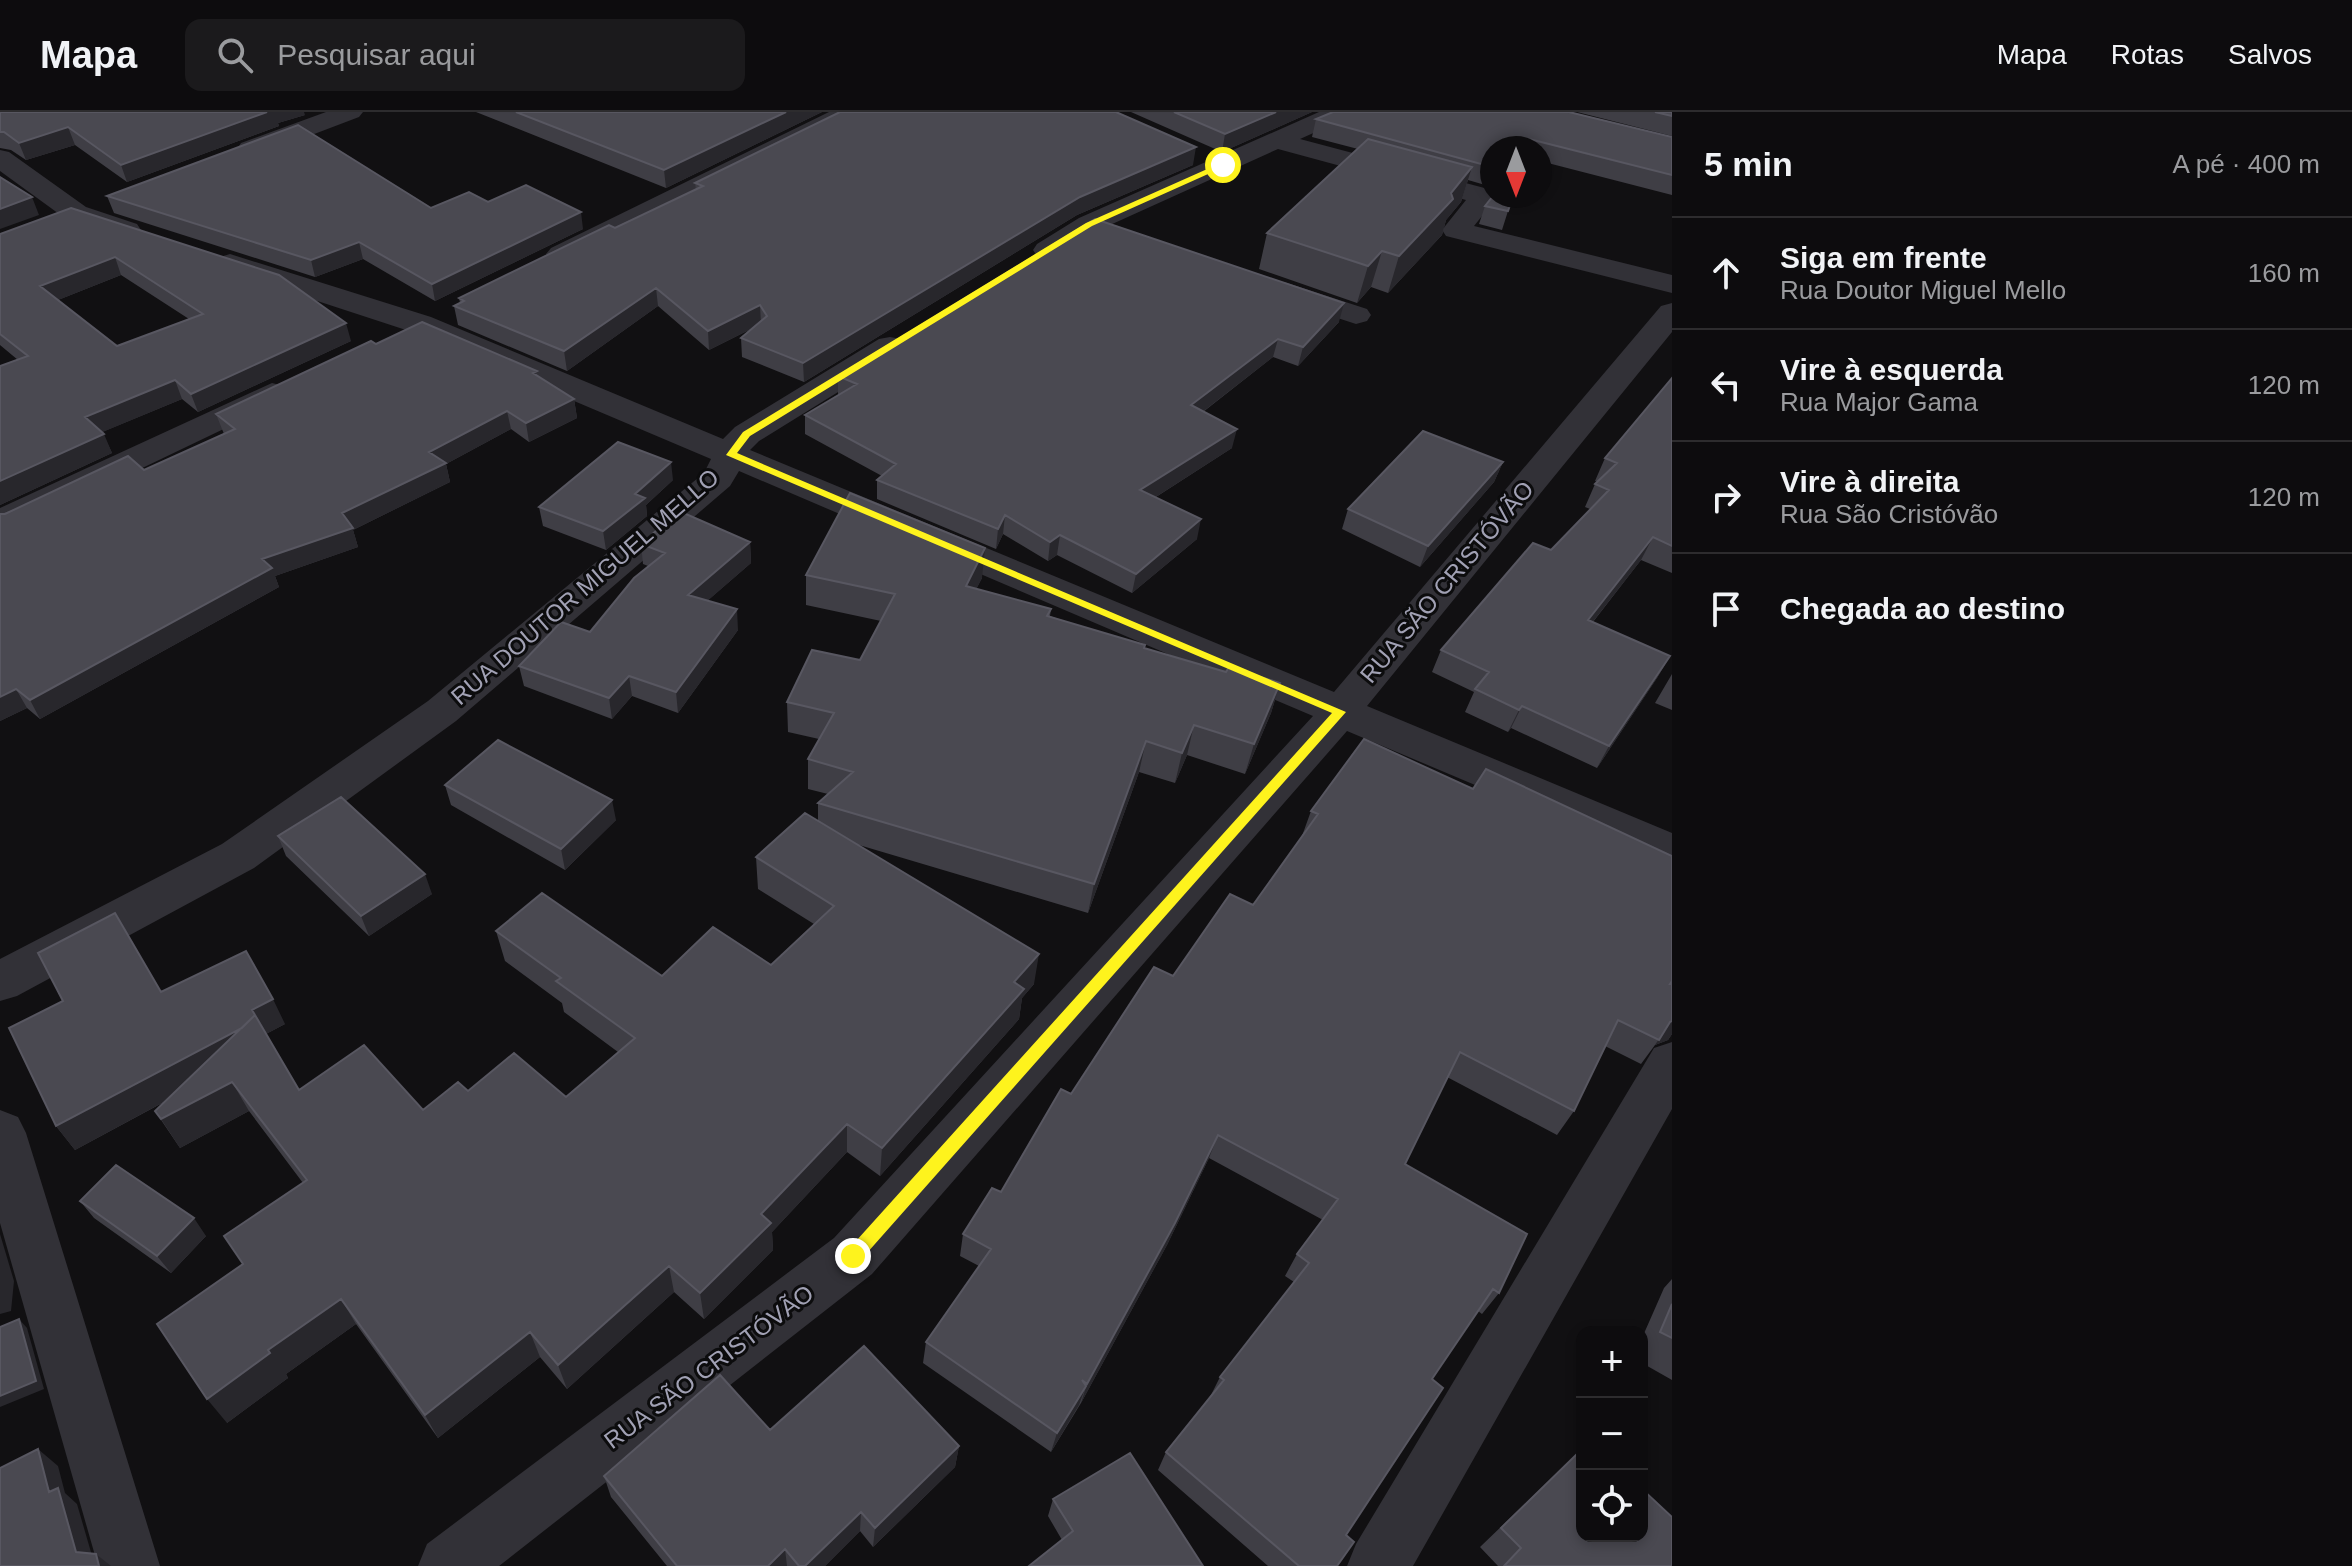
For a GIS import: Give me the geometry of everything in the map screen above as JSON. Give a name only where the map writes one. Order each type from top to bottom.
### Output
[{"type":"street","points":[[220,160],[350,112]]},
{"type":"street","points":[[535,267],[849,112]]},
{"type":"street","points":[[1023,265],[1089,224],[1210,159],[1277,141],[1340,112]]},
{"type":"street","points":[[1277,141],[1484,196],[1456,230],[1672,284]]},
{"type":"street","points":[[0,158],[63,218],[151,237]]},
{"type":"street","points":[[63,218],[119,197]]},
{"type":"street","points":[[1089,224],[1133,240]]},
{"type":"street","points":[[196,252],[434,317],[731,455],[1672,851]]},
{"type":"street","points":[[1252,280],[1356,315]]},
{"type":"street","name":"RUA SÃO CRISTÓVÃO","points":[[449,1566],[853,1256],[1340,712],[1672,312]]},
{"type":"street","points":[[378,343],[434,317]]},
{"type":"street","name":"RUA DOUTOR MIGUEL MELLO","points":[[0,982],[238,856],[442,711],[718,479],[747,434],[918,329]]},
{"type":"street","points":[[0,522],[294,383]]},
{"type":"street","points":[[1378,1566],[1672,1063]]},
{"type":"street","points":[[0,1133],[129,1566]]},
{"type":"building","points":[[0,112],[267,112],[121,165],[68,127],[19,143],[0,132]]},
{"type":"building","points":[[516,112],[786,112],[664,170]]},
{"type":"building","points":[[840,112],[1116,112],[1196,147],[1080,197],[803,363],[741,338],[767,316],[760,305],[708,331],[656,288],[564,351],[454,306],[464,301],[459,298],[609,225],[615,228],[703,186],[695,183]]},
{"type":"building","points":[[1174,112],[1276,112],[1225,134]]},
{"type":"building","points":[[1333,112],[1569,112],[1672,137],[1672,175],[1552,145],[1552,136],[1480,136],[1480,164],[1316,119]]},
{"type":"building","points":[[298,125],[431,208],[469,192],[488,202],[526,185],[581,212],[432,284],[359,242],[311,260],[107,196]]},
{"type":"building","points":[[1368,139],[1472,167],[1451,193],[1453,199],[1399,256],[1382,251],[1368,266],[1267,233]]},
{"type":"building","points":[[0,177],[32,197],[0,209]]},
{"type":"building","points":[[71,208],[279,275],[346,323],[191,394],[175,380],[85,417],[104,434],[0,481],[0,366],[28,356],[0,334],[0,234]],"holes":[[[115,257],[203,314],[117,346],[40,286]]]},
{"type":"building","points":[[1095,219],[1344,303],[1303,347],[1278,339],[1191,405],[1237,429],[1140,490],[1201,519],[1136,574],[1060,535],[1050,542],[1005,515],[998,529],[877,480],[896,464],[805,415],[857,384],[838,376]]},
{"type":"building","points":[[422,322],[537,371],[533,373],[574,399],[526,423],[507,411],[429,452],[446,463],[342,513],[353,528],[262,559],[272,568],[30,700],[16,689],[0,697],[0,514],[128,456],[144,470],[235,429],[216,414],[371,341],[376,344]]},
{"type":"building","points":[[1672,378],[1672,546],[1653,537],[1588,620],[1670,656],[1609,746],[1522,706],[1519,710],[1475,689],[1489,672],[1441,650],[1533,543],[1551,550],[1609,490],[1595,484],[1617,463],[1605,458]]},
{"type":"building","points":[[1423,431],[1503,462],[1428,546],[1348,509]]},
{"type":"building","points":[[618,442],[671,462],[635,494],[645,498],[603,531],[539,507]]},
{"type":"building","points":[[850,493],[985,548],[966,586],[1051,609],[1047,616],[1145,645],[1144,648],[1226,672],[1229,667],[1280,683],[1254,744],[1194,725],[1182,753],[1146,741],[1094,884],[818,803],[853,772],[808,759],[834,713],[787,702],[812,650],[860,660],[895,594],[806,575]]},
{"type":"building","points":[[679,511],[750,542],[688,595],[737,609],[676,692],[629,676],[609,698],[519,666],[561,622],[590,632],[634,578],[665,553],[641,544]]},
{"type":"building","points":[[1364,739],[1473,789],[1486,769],[1672,856],[1672,1021],[1659,1040],[1618,1020],[1574,1111],[1460,1052],[1405,1164],[1527,1234],[1499,1293],[1493,1289],[1432,1379],[1443,1388],[1346,1535],[1354,1542],[1337,1566],[1299,1566],[1166,1452],[1224,1380],[1220,1377],[1309,1263],[1297,1254],[1338,1199],[1218,1135],[1175,1223],[1087,1384],[1082,1380],[1086,1386],[1057,1433],[926,1342],[991,1249],[963,1234],[992,1188],[1001,1192],[1061,1089],[1071,1094],[1154,967],[1173,976],[1230,894],[1253,905],[1318,814],[1311,811]]},
{"type":"building","points":[[498,740],[612,800],[561,849],[445,785]]},
{"type":"building","points":[[341,797],[425,874],[361,916],[278,836]]},
{"type":"building","points":[[805,813],[1039,954],[1014,982],[1024,989],[882,1148],[847,1124],[761,1214],[771,1223],[700,1293],[669,1266],[558,1365],[530,1332],[425,1415],[341,1299],[268,1350],[270,1353],[207,1399],[157,1324],[243,1264],[224,1236],[307,1180],[232,1082],[161,1119],[155,1111],[255,1015],[299,1090],[364,1045],[423,1110],[458,1082],[468,1091],[514,1053],[566,1097],[635,1038],[556,981],[561,978],[496,931],[542,893],[662,976],[713,927],[771,965],[834,906],[756,857]]},
{"type":"building","points":[[115,913],[161,992],[246,951],[273,999],[252,1010],[255,1015],[242,1028],[56,1126],[9,1028],[63,1001],[38,953]]},
{"type":"building","points":[[116,1165],[194,1218],[157,1256],[80,1201]]},
{"type":"building","points":[[1672,1304],[1672,1338],[1660,1332]]},
{"type":"building","points":[[19,1319],[36,1381],[0,1396],[0,1327]]},
{"type":"building","points":[[864,1346],[959,1446],[875,1528],[861,1512],[805,1566],[799,1566],[785,1549],[768,1566],[677,1566],[604,1476],[720,1375],[770,1430]]},
{"type":"building","points":[[38,1449],[49,1492],[58,1488],[76,1552],[96,1554],[99,1566],[0,1566],[0,1468]]},
{"type":"building","points":[[1130,1453],[1203,1566],[1029,1566],[1073,1531],[1053,1499]]},
{"type":"building","points":[[1576,1455],[1576,1542],[1648,1542],[1648,1495],[1672,1517],[1672,1566],[1504,1566],[1521,1548],[1501,1528]]},
{"type":"route","points":[[853,1256],[1340,712],[731,455],[747,434],[1089,224],[1223,165]]}]
